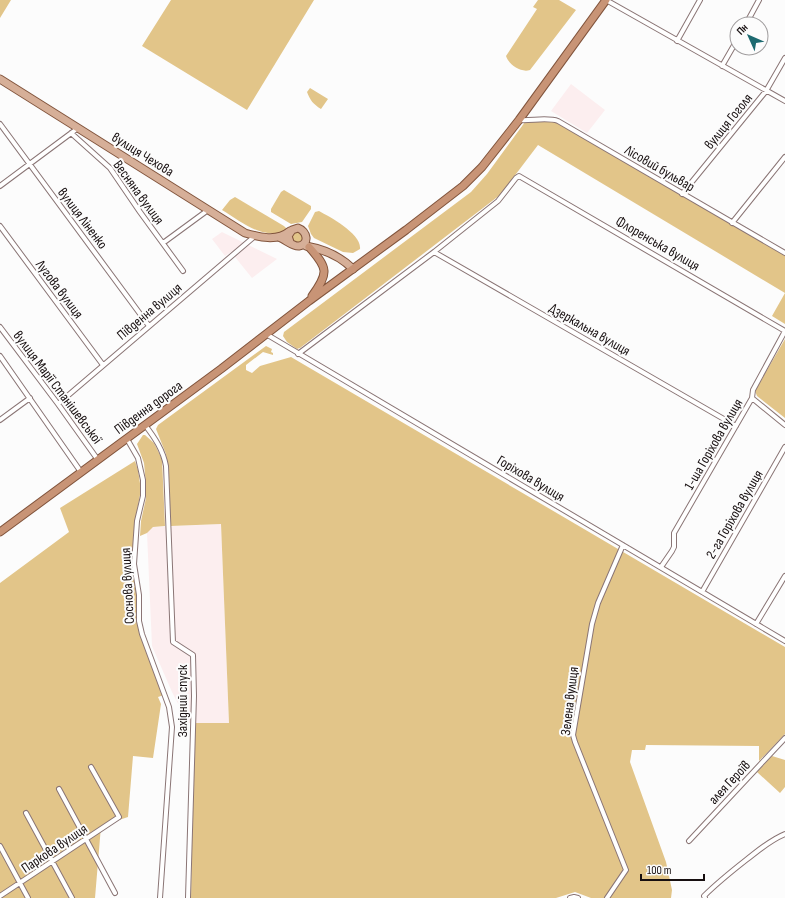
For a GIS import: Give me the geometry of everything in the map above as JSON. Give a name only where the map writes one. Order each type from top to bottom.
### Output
[{"type":"highway","name":"Південна дорога","points":[[0,532],[221,369],[308,301],[463,186],[482,166],[519,120],[606,0]]},
{"type":"highway","points":[[308,301],[322,281],[324,271],[321,259],[309,247]]},
{"type":"main road","name":"вулиця Чехова","points":[[0,79],[245,233],[255,236],[278,237],[290,242]]},
{"type":"main road","points":[[321,250],[294,245],[288,238],[290,232],[298,228],[304,231],[312,244],[346,262],[353,269]]},
{"type":"main road","name":"вулиця Чехова","points":[[278,237],[290,232]]},
{"type":"main road","points":[[298,246],[304,243],[306,235]]},
{"type":"street","points":[[606,0],[785,101]]},
{"type":"street","points":[[677,41],[700,0]]},
{"type":"street","points":[[750,16],[759,0]]},
{"type":"street","points":[[722,66],[729,54]]},
{"type":"street","name":"вулиця Гоголя","points":[[682,194],[766,91],[785,58]]},
{"type":"street","name":"Лісовий бульвар","points":[[519,120],[534,121],[549,119],[558,121],[785,253]]},
{"type":"street","name":"вулиця Ліненко","points":[[0,124],[149,326]]},
{"type":"street","points":[[0,186],[78,128]]},
{"type":"street","name":"Весняна вулиця","points":[[71,133],[110,168],[183,271]]},
{"type":"street","points":[[732,223],[785,157]]},
{"type":"street","name":"Флоренська вулиця","points":[[434,252],[498,201],[519,176],[785,331]]},
{"type":"street","points":[[163,243],[208,210]]},
{"type":"street","name":"Лугова вулиця","points":[[0,226],[103,365]]},
{"type":"street","name":"Південна вулиця","points":[[58,404],[255,236]]},
{"type":"street","points":[[298,354],[434,252]]},
{"type":"street","name":"Дзеркальна вулиця","points":[[434,252],[736,426]]},
{"type":"street","name":"вулиця Марії Станішевської","points":[[0,327],[98,460]]},
{"type":"street","name":"1-ша Горіхова вулиця","points":[[661,568],[674,547],[674,533],[752,398],[753,390],[785,331]]},
{"type":"street","name":"Горіхова вулиця","points":[[265,334],[785,640]]},
{"type":"street","name":"вулиця Марії Станішевської","points":[[0,356],[81,472]]},
{"type":"street","points":[[0,420],[30,398]]},
{"type":"street","points":[[752,398],[785,425]]},
{"type":"street","name":"Західний спуск","points":[[145,425],[157,441],[164,454],[166,466],[173,642],[193,655],[194,696],[188,898]]},
{"type":"street","name":"Соснова вулиця","points":[[127,439],[138,458],[143,480],[143,496],[137,521],[134,564],[139,595],[139,621],[142,634],[169,707],[172,727],[160,898]]},
{"type":"street","name":"2-га Горіхова вулиця","points":[[702,592],[785,447]]},
{"type":"street","name":"Зелена вулиця","points":[[607,898],[626,870],[574,742],[573,736],[592,624],[598,603],[623,545]]},
{"type":"street","points":[[756,624],[785,576]]},
{"type":"street","name":"алея Героїв","points":[[688,841],[785,738]]},
{"type":"street","name":"Паркова вулиця","points":[[0,896],[119,817],[91,767]]},
{"type":"street","points":[[59,788],[115,893]]},
{"type":"street","points":[[26,812],[72,898]]},
{"type":"street","points":[[705,898],[704,896],[727,875],[774,839],[785,834]]},
{"type":"street","points":[[0,846],[28,898]]},
{"type":"street","points":[[570,898],[578,898]]},
{"type":"shaded area","points":[[0,0],[11,0],[0,18]]},
{"type":"shaded area","points":[[171,0],[314,0],[247,110],[142,46]]},
{"type":"shaded area","points":[[538,0],[559,0],[576,10],[530,70],[527,71],[516,68],[506,56],[537,9],[533,7]]},
{"type":"shaded area","points":[[571,84],[605,110],[587,133],[551,111]]},
{"type":"shaded area","points":[[310,88],[328,99],[321,109],[314,104],[309,97],[307,92]]},
{"type":"shaded area","points":[[555,121],[785,255],[785,293],[538,145],[500,195],[300,348],[297,349],[287,342],[283,336],[284,332],[471,192],[487,174],[525,122]]},
{"type":"shaded area","points":[[284,190],[311,206],[311,209],[302,222],[291,224],[271,212],[271,209],[281,192]]},
{"type":"shaded area","points":[[235,197],[284,226],[286,231],[269,233],[260,231],[252,228],[222,210],[230,200]]},
{"type":"shaded area","points":[[319,211],[351,232],[359,243],[360,249],[353,253],[343,252],[314,238],[308,226],[315,212]]},
{"type":"shaded area","points":[[293,231],[304,233],[302,242],[293,243],[290,235]]},
{"type":"shaded area","points":[[222,232],[277,259],[252,278],[231,252],[225,256],[212,239]]},
{"type":"shaded area","points":[[785,293],[785,324],[772,316]]},
{"type":"shaded area","points":[[785,339],[785,418],[757,396],[755,391]]},
{"type":"shaded area","points":[[266,346],[272,349],[271,352],[273,355],[263,352],[246,365],[246,370],[252,373],[260,366],[291,357],[785,647],[785,734],[759,761],[759,746],[646,745],[645,750],[632,750],[630,762],[666,862],[672,890],[671,898],[591,898],[575,892],[556,898],[191,898],[194,723],[229,723],[221,524],[171,526],[166,454],[156,429],[158,425]]},
{"type":"shaded area","points":[[143,435],[154,443],[162,459],[165,526],[153,527],[147,533],[140,536],[141,521],[146,498],[146,485],[144,463],[137,444]]},
{"type":"shaded area","points":[[135,461],[141,490],[135,521],[132,563],[138,592],[138,620],[164,695],[158,697],[161,704],[153,758],[133,756],[128,817],[101,826],[95,898],[0,898],[0,583],[69,532],[60,508]]},
{"type":"shaded area","points":[[221,524],[229,723],[188,723],[172,692],[152,646],[147,533],[153,527]]},
{"type":"shaded area","points":[[772,756],[785,760],[785,787],[780,793],[757,772]]}]
